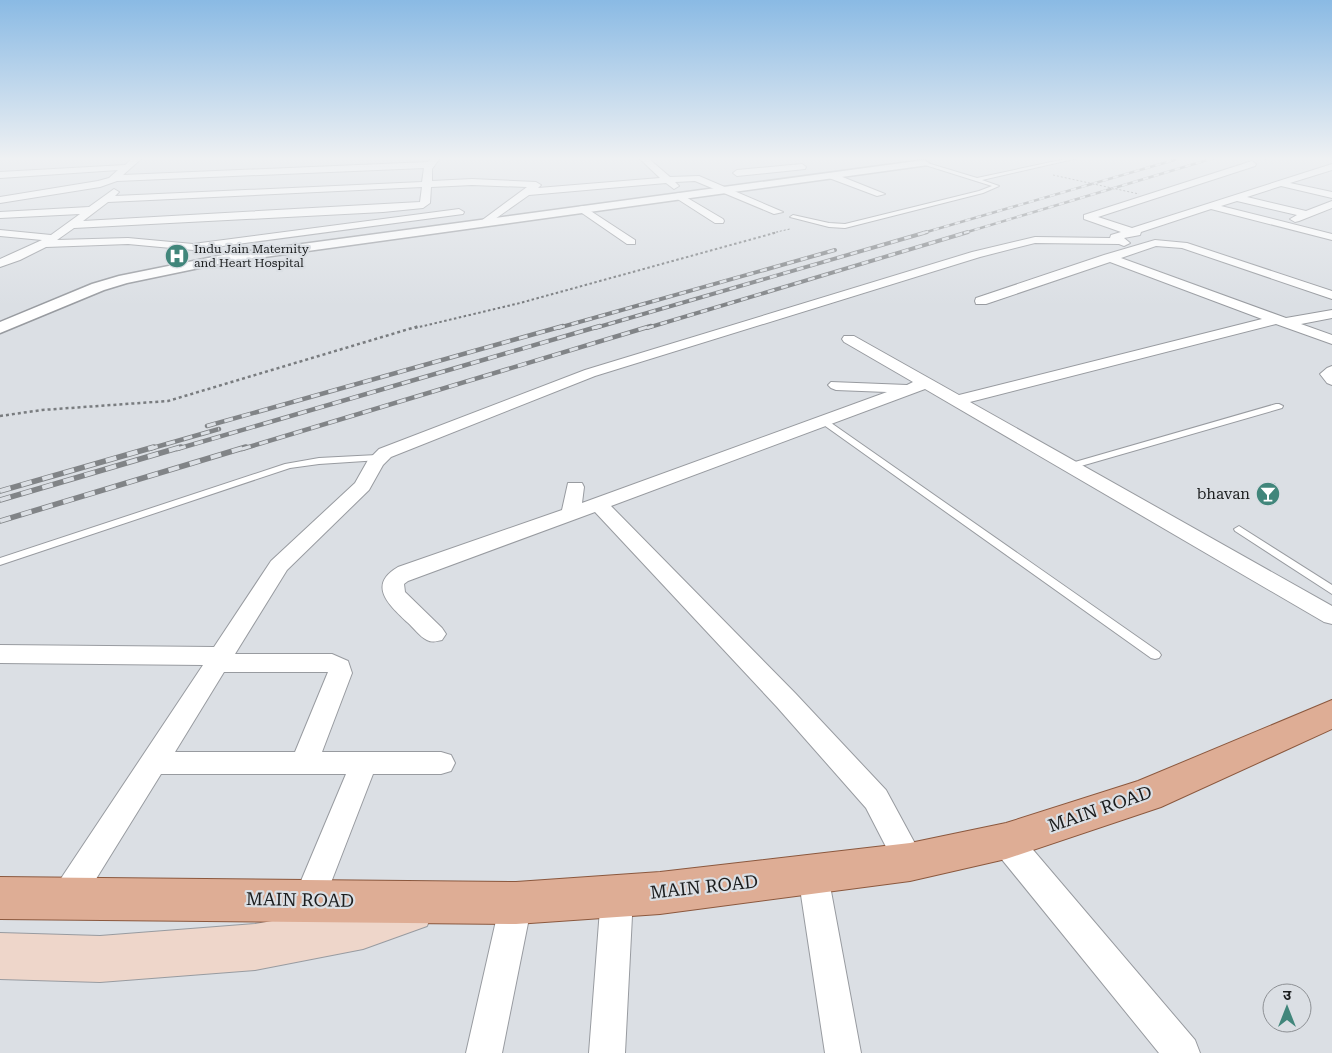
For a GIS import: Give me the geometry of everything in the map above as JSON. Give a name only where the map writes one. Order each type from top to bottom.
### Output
[{"type":"main road","name":"MAIN ROAD","points":[[0,898],[58,896],[516,903],[617,896],[813,875],[910,862],[1006,841],[1147,795],[1332,714]]},
{"type":"main road","points":[[0,956],[100,959],[255,947],[363,927],[438,902]]},
{"type":"street","points":[[0,263],[14,259],[47,241],[93,207]]},
{"type":"street","points":[[143,222],[158,207]]},
{"type":"street","points":[[279,207],[292,249]]},
{"type":"street","points":[[69,225],[396,207]]},
{"type":"street","points":[[485,222],[505,207]]},
{"type":"street","points":[[0,328],[98,287],[196,264],[597,207]]},
{"type":"street","points":[[698,207],[719,221]]},
{"type":"street","points":[[766,207],[778,212]]},
{"type":"street","points":[[1119,207],[1088,217],[1126,236],[1138,247]]},
{"type":"street","points":[[1126,236],[1213,207]]},
{"type":"street","points":[[1214,207],[1329,235]]},
{"type":"street","points":[[1278,207],[1307,214]]},
{"type":"street","points":[[1281,224],[1324,207]]},
{"type":"street","points":[[583,209],[631,242]]},
{"type":"street","points":[[0,215],[107,211]]},
{"type":"street","points":[[0,233],[47,241],[108,241],[151,243],[167,246],[287,234],[459,212]]},
{"type":"street","points":[[58,896],[152,763],[279,566],[305,538],[362,486],[372,472],[377,458],[385,453],[590,373],[976,254],[1035,240],[1126,236],[1189,247],[1332,295]]},
{"type":"street","points":[[982,301],[1138,247],[1163,243]]},
{"type":"street","points":[[188,244],[196,264]]},
{"type":"street","points":[[1108,257],[1283,320],[1332,340]]},
{"type":"street","points":[[958,400],[1283,320],[1332,314]]},
{"type":"street","points":[[849,339],[919,385],[958,400],[1332,616]]},
{"type":"street","points":[[1332,371],[1328,374],[1332,380]]},
{"type":"street","points":[[836,385],[919,385]]},
{"type":"street","points":[[434,634],[394,594],[393,584],[398,576],[919,385]]},
{"type":"street","points":[[571,514],[575,488]]},
{"type":"street","points":[[598,504],[786,700],[876,799],[910,862]]},
{"type":"street","points":[[0,654],[332,663],[339,668],[340,674],[304,763]]},
{"type":"street","points":[[152,763],[441,763]]},
{"type":"street","points":[[309,900],[364,763]]},
{"type":"street","points":[[1006,841],[1182,1053]]},
{"type":"street","points":[[813,875],[843,1053]]},
{"type":"street","points":[[607,1053],[617,896]]},
{"type":"street","points":[[484,1053],[516,903]]},
{"type":"lane","points":[[793,217],[818,223],[845,226],[920,207]]},
{"type":"lane","points":[[1072,466],[1280,406]]},
{"type":"lane","points":[[824,420],[1155,656]]},
{"type":"lane","points":[[0,562],[288,466],[319,461],[377,458]]},
{"type":"lane","points":[[1239,529],[1332,590]]},
{"type":"path","points":[[0,416],[48,409],[168,402],[434,322],[520,302],[757,236],[818,223]]},
{"type":"railway","points":[[923,233],[1012,207]]},
{"type":"railway","points":[[964,233],[1050,207]]},
{"type":"railway","points":[[595,328],[927,232]]},
{"type":"railway","points":[[647,328],[968,232]]},
{"type":"railway","points":[[558,328],[835,250]]},
{"type":"railway","points":[[207,426],[563,326]]},
{"type":"railway","points":[[177,449],[600,326]]},
{"type":"railway","points":[[242,449],[651,326]]},
{"type":"railway","points":[[149,449],[219,429]]},
{"type":"railway","points":[[0,491],[154,447]]},
{"type":"railway","points":[[0,500],[181,447]]},
{"type":"railway","points":[[0,521],[246,447]]},
{"type":"place","name":"Indu Jain Maternity and Heart Hospital","points":[[177,256]]},
{"type":"place","name":"bhavan","points":[[1268,494]]}]
